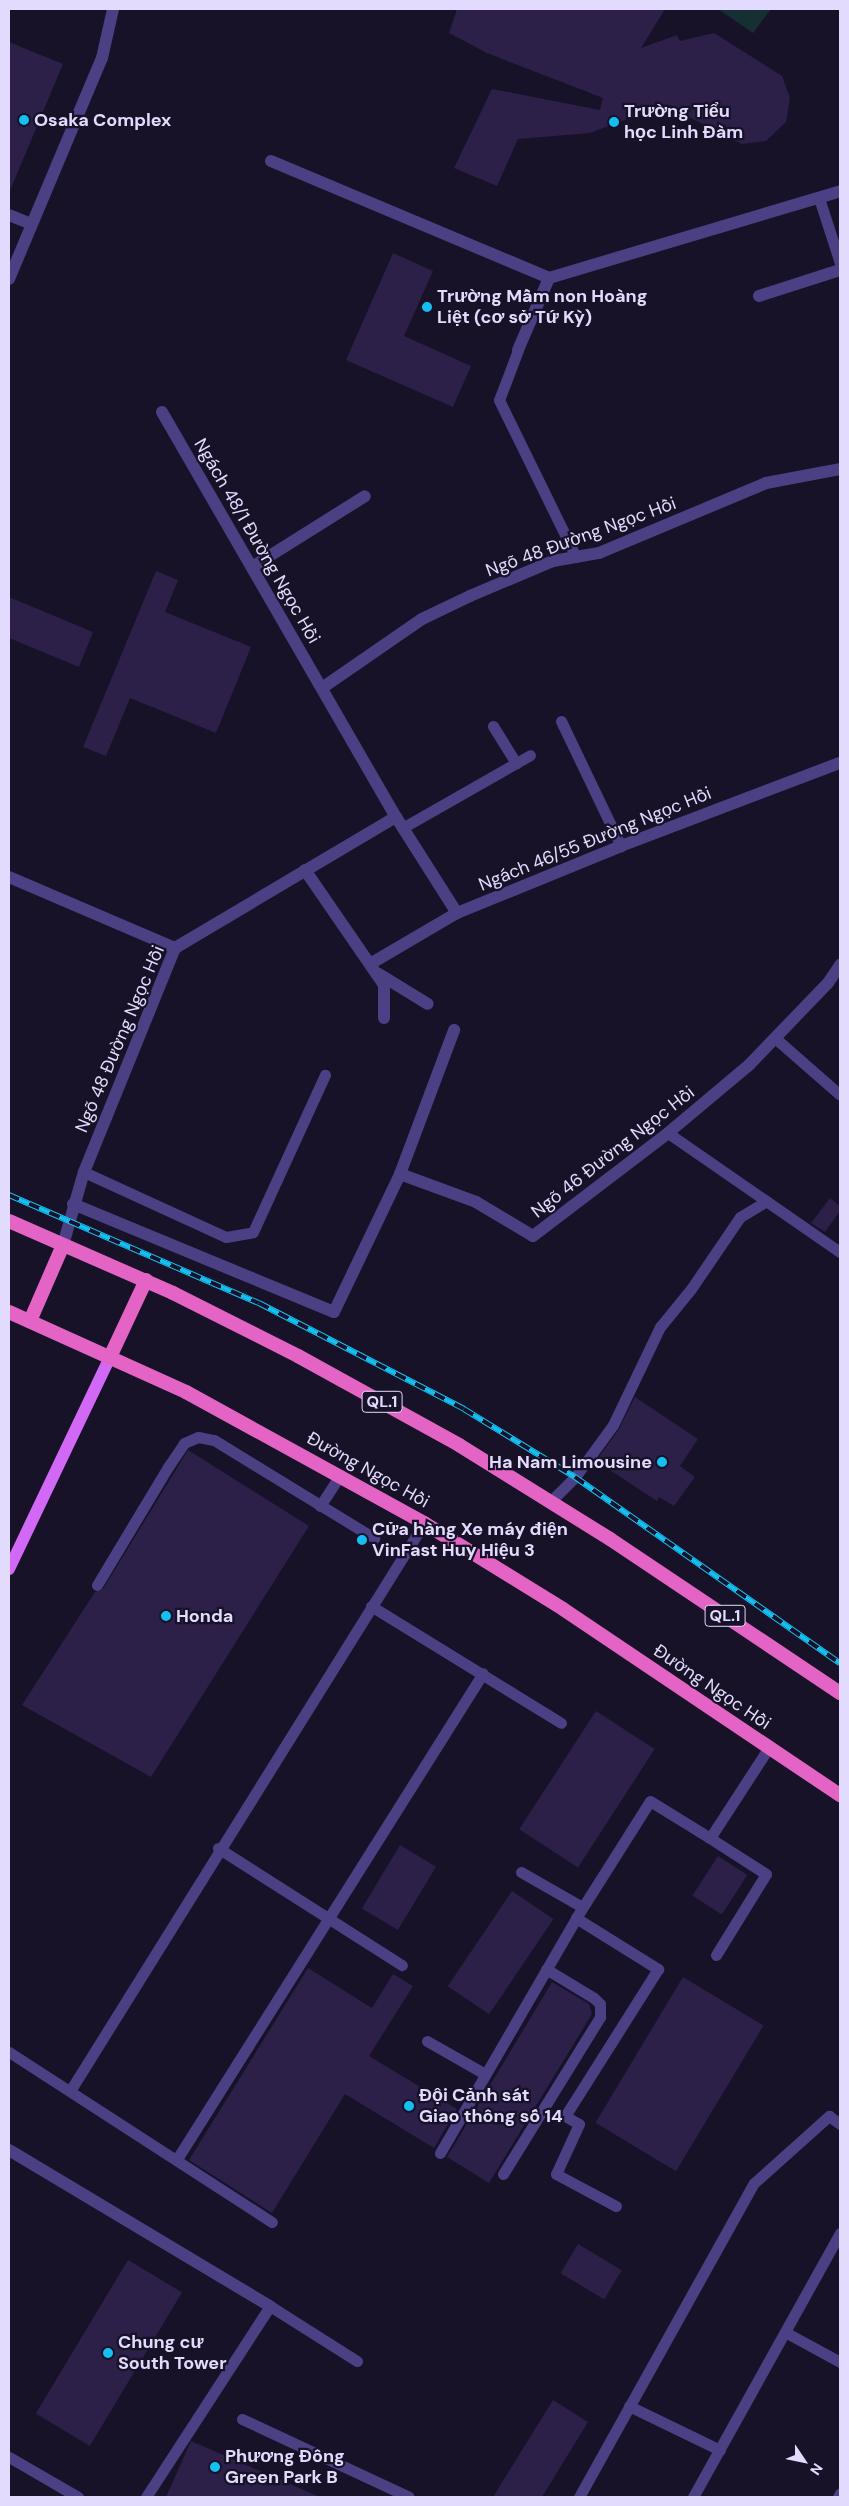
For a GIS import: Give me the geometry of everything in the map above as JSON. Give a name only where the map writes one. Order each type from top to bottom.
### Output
[{"type":"highway","name":"QL.1","points":[[9,1221],[146,1280],[307,1361],[459,1445],[550,1502],[840,1693]]},
{"type":"highway","points":[[30,1321],[63,1245]]},
{"type":"highway","points":[[110,1356],[146,1280]]},
{"type":"highway","name":"Đường Ngọc Hồi","points":[[9,1312],[110,1356],[186,1392],[424,1522],[563,1609],[840,1795]]},
{"type":"main road","points":[[9,1569],[110,1356]]},
{"type":"street","points":[[9,279],[102,58],[113,9]]},
{"type":"street","points":[[272,161],[549,278],[840,191]]},
{"type":"street","points":[[9,215],[31,224]]},
{"type":"street","points":[[759,296],[840,270]]},
{"type":"street","points":[[518,350],[549,278]]},
{"type":"street","name":"Ngách 48/1 Đường Ngọc Hồi","points":[[162,412],[322,688]]},
{"type":"street","name":"Ngõ 48 Đường Ngọc Hồi","points":[[322,688],[422,619],[553,561],[599,553],[766,483],[840,469]]},
{"type":"street","points":[[252,567],[365,496]]},
{"type":"street","points":[[322,688],[400,822],[457,913]]},
{"type":"street","name":"Ngách 46/55 Đường Ngọc Hồi","points":[[370,964],[457,913],[621,846],[840,764]]},
{"type":"street","name":"Ngõ 48 Đường Ngọc Hồi","points":[[63,1245],[73,1204],[84,1172],[175,948],[305,870],[400,822]]},
{"type":"street","points":[[305,870],[382,979],[428,1004]]},
{"type":"street","points":[[9,877],[175,948]]},
{"type":"street","name":"Ngõ 46 Đường Ngọc Hồi","points":[[400,1174],[476,1202],[533,1236],[668,1133],[749,1065],[828,983],[840,965]]},
{"type":"street","points":[[382,979],[384,1018]]},
{"type":"street","points":[[73,1204],[334,1312],[400,1174],[454,1030]]},
{"type":"street","points":[[9,2150],[270,2306]]},
{"type":"lane","points":[[819,198],[840,263]]},
{"type":"lane","points":[[518,350],[499,400],[576,557]]},
{"type":"lane","points":[[561,722],[621,846]]},
{"type":"lane","points":[[493,726],[516,763]]},
{"type":"lane","points":[[400,822],[530,755]]},
{"type":"lane","points":[[775,1038],[840,1095]]},
{"type":"lane","points":[[84,1172],[226,1237],[253,1232],[325,1075]]},
{"type":"lane","points":[[668,1133],[840,1252]]},
{"type":"lane","points":[[550,1502],[576,1476],[613,1425],[660,1327],[691,1289],[740,1217],[767,1201]]},
{"type":"lane","points":[[97,1585],[168,1467],[184,1444],[198,1437],[214,1440],[374,1538]]},
{"type":"lane","points":[[320,1506],[340,1476]]},
{"type":"lane","points":[[70,2091],[218,1848],[424,1522]]},
{"type":"lane","points":[[371,1606],[483,1673],[561,1723]]},
{"type":"lane","points":[[177,2159],[483,1673]]},
{"type":"lane","points":[[710,1838],[769,1747]]},
{"type":"lane","points":[[440,2153],[582,1907],[650,1801],[766,1874],[716,1955]]},
{"type":"lane","points":[[218,1848],[402,1966]]},
{"type":"lane","points":[[521,1872],[582,1907]]},
{"type":"lane","points":[[576,1918],[658,1969],[565,2116],[579,2124],[556,2174],[616,2206]]},
{"type":"lane","points":[[503,2174],[600,2017],[600,2004],[594,1998],[546,1969]]},
{"type":"lane","points":[[427,2041],[484,2074]]},
{"type":"lane","points":[[9,2052],[272,2222]]},
{"type":"lane","points":[[578,2497],[754,2183],[829,2116],[840,2124]]},
{"type":"lane","points":[[694,2497],[786,2332],[836,2250],[840,2233]]},
{"type":"lane","points":[[146,2497],[270,2306],[357,2361]]},
{"type":"lane","points":[[786,2332],[840,2362]]},
{"type":"lane","points":[[629,2406],[720,2450]]},
{"type":"lane","points":[[242,2419],[409,2497]]},
{"type":"lane","points":[[9,2457],[78,2497]]},
{"type":"lane","points":[[838,2497],[840,2493]]},
{"type":"green space","points":[[718,9],[771,9],[753,33]]},
{"type":"building","points":[[457,9],[665,9],[641,48],[677,35],[680,41],[714,33],[782,76],[790,98],[786,122],[766,141],[742,144],[665,105],[590,133],[518,139],[497,186],[454,168],[492,89],[600,110],[603,98],[487,53],[449,33]]},
{"type":"building","name":"Osaka Complex","points":[[9,42],[63,64],[9,193]]},
{"type":"building","points":[[393,253],[433,271],[404,336],[471,366],[453,407],[346,360]]},
{"type":"building","points":[[156,571],[178,580],[165,612],[251,647],[216,733],[130,698],[106,756],[83,747]]},
{"type":"building","points":[[9,597],[93,632],[79,667],[9,638]]},
{"type":"building","points":[[830,1198],[840,1206],[840,1211],[825,1232],[811,1223]]},
{"type":"building","points":[[635,1397],[698,1439],[680,1466],[695,1477],[674,1506],[659,1497],[657,1501],[596,1461],[619,1429]]},
{"type":"building","name":"Honda","points":[[188,1450],[309,1526],[151,1777],[22,1705],[95,1592],[103,1589]]},
{"type":"building","points":[[596,1711],[655,1749],[578,1867],[519,1829]]},
{"type":"building","points":[[400,1845],[436,1867],[398,1930],[362,1908]]},
{"type":"building","points":[[718,1856],[747,1875],[722,1914],[692,1895]]},
{"type":"building","points":[[512,1891],[553,1919],[489,2014],[448,1986]]},
{"type":"building","points":[[308,1968],[372,2008],[393,1974],[413,1986],[369,2056],[457,2109],[434,2148],[345,2094],[272,2213],[189,2160]]},
{"type":"building","points":[[683,1977],[764,2025],[676,2171],[595,2123]]},
{"type":"building","points":[[552,1982],[589,2004],[592,2014],[489,2183],[447,2157]]},
{"type":"building","points":[[578,2244],[622,2270],[604,2299],[560,2273]]},
{"type":"building","name":"Chung cư South Tower","points":[[128,2260],[182,2292],[90,2446],[36,2413]]},
{"type":"building","points":[[553,2400],[588,2422],[542,2497],[493,2497]]},
{"type":"building","name":"Phương Đông Green Park B","points":[[191,2441],[320,2497],[166,2497]]},
{"type":"railway","points":[[9,1195],[259,1303],[464,1409],[575,1477],[840,1663]]},
{"type":"place","name":"Osaka Complex","points":[[24,120]]},
{"type":"place","name":"Trường Tiểu học Linh Đàm","points":[[614,122]]},
{"type":"place","name":"Trường Mầm non Hoàng Liệt (cơ sở Tứ Kỳ)","points":[[427,307]]},
{"type":"place","name":"Ha Nam Limousine","points":[[662,1462]]},
{"type":"place","name":"Cửa hàng Xe máy điện VinFast Huy Hiệu 3","points":[[362,1540]]},
{"type":"place","name":"Honda","points":[[166,1616]]},
{"type":"place","name":"Đội Cảnh sát Giao thông số 14","points":[[409,2106]]},
{"type":"place","name":"Chung cư South Tower","points":[[108,2353]]},
{"type":"place","name":"Phương Đông Green Park B","points":[[215,2467]]}]
